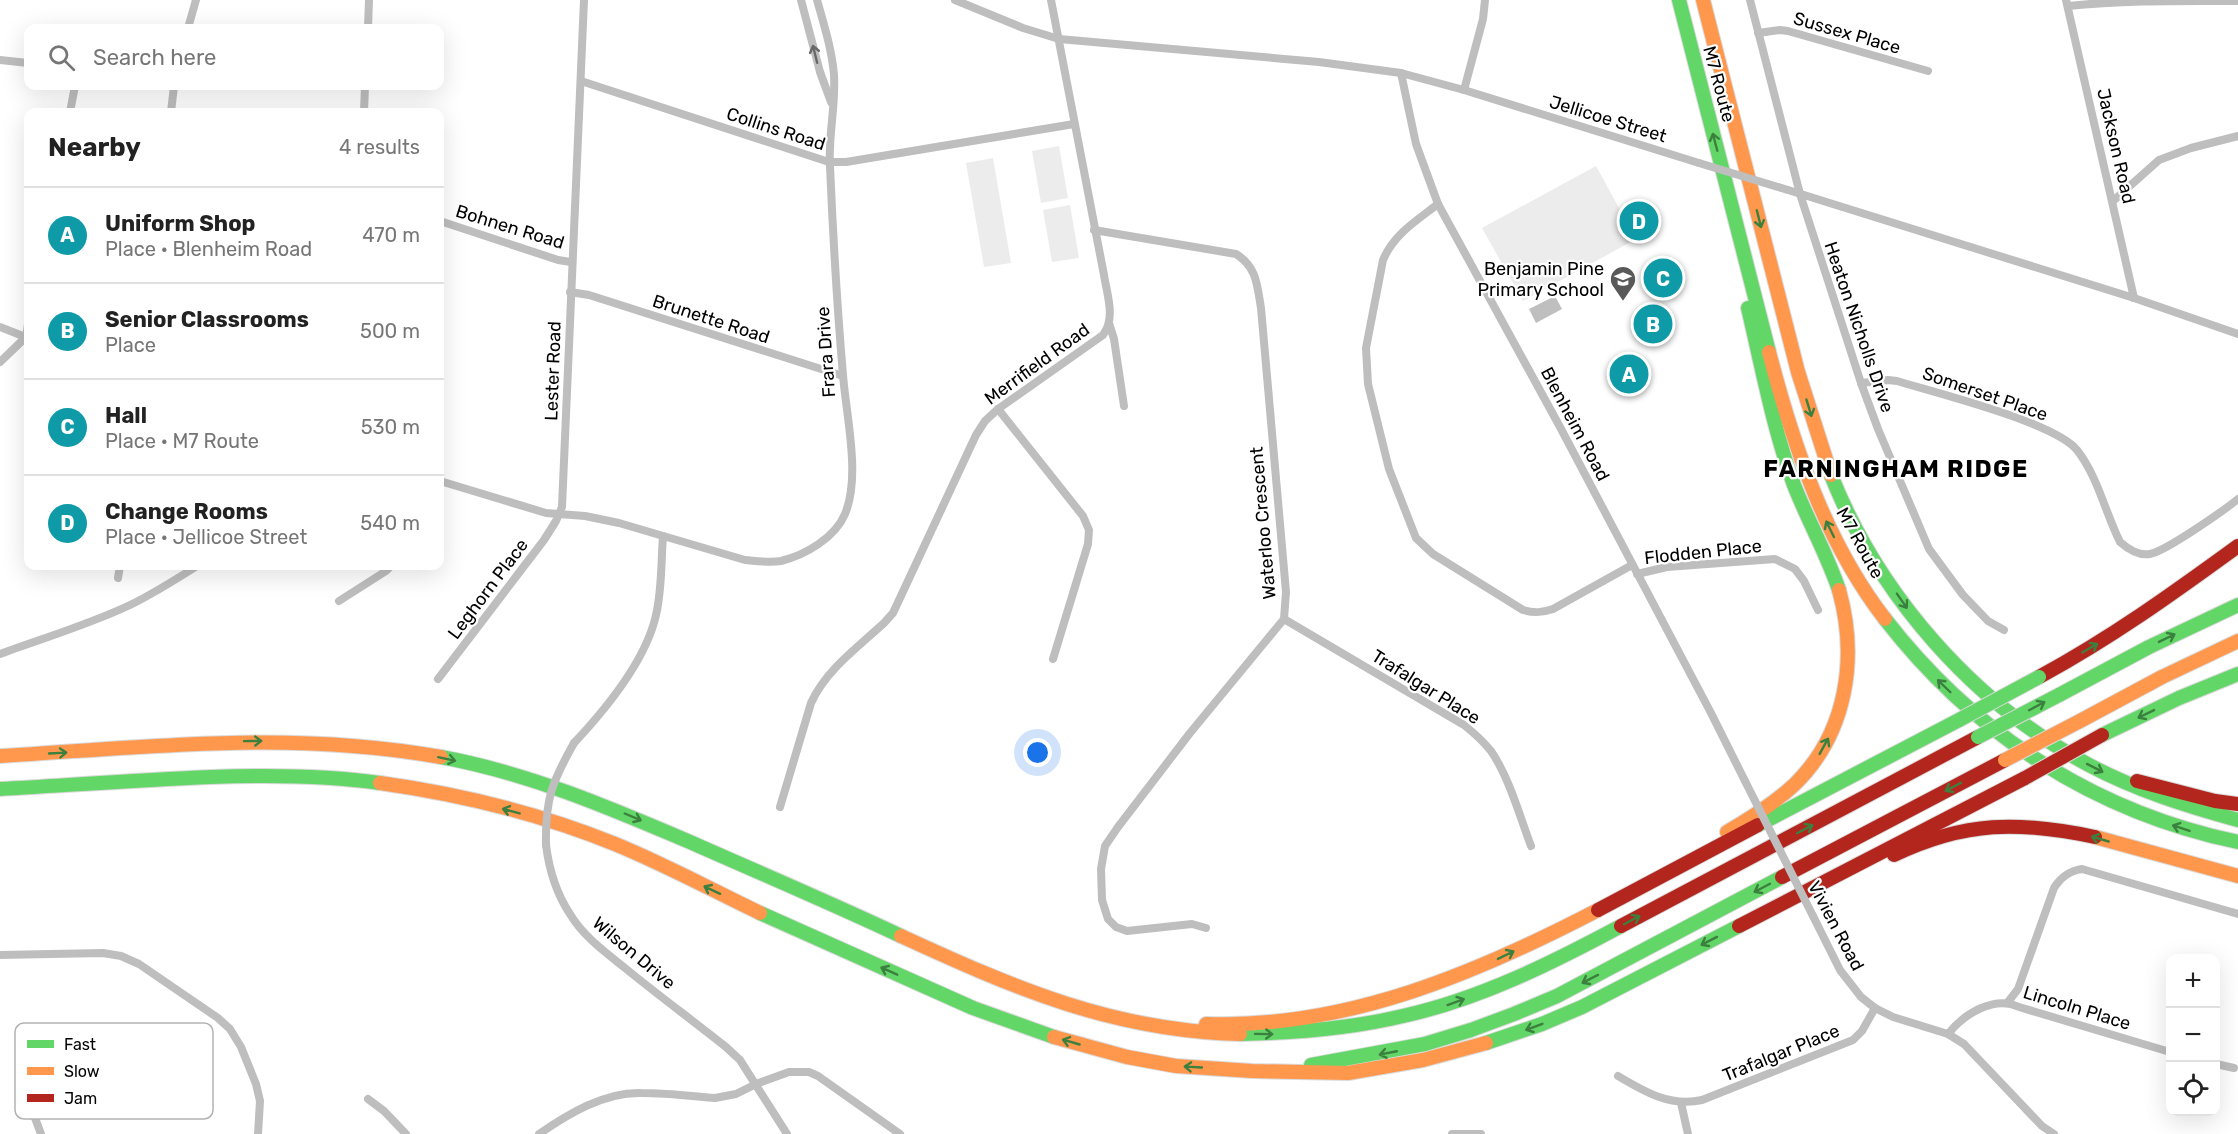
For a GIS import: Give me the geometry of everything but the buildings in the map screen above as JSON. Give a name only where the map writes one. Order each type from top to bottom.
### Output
[{"type":"highway","name":"M7 Route","points":[[1679,0],[1769,352],[1802,466],[1838,546],[1875,606],[1930,673],[1958,700],[2016,746],[2063,777],[2127,809],[2198,833],[2238,842]]},
{"type":"highway","name":"M7 Route","points":[[1703,0],[1810,415],[1830,475],[1869,554],[1935,644],[1986,694],[2029,729],[2059,749],[2123,782],[2182,804],[2238,820]]},
{"type":"highway","points":[[1628,893],[1738,826],[1779,798],[1813,765],[1829,736],[1843,697],[1848,670],[1850,642],[1845,610],[1830,566],[1784,455],[1741,277],[1728,191]]},
{"type":"highway","points":[[1122,1021],[1214,1024],[1277,1020],[1351,1010],[1425,989],[1483,967],[1959,720],[2092,648],[2140,617],[2238,546]]},
{"type":"highway","points":[[0,756],[232,742],[289,741],[389,749],[488,767],[547,784],[628,815],[816,897],[985,975],[1071,1006],[1122,1021],[1206,1033],[1287,1034],[1363,1025],[1431,1010],[1494,988],[1569,954],[2149,647],[2238,605]]},
{"type":"highway","points":[[1273,1070],[1390,1053],[1441,1040],[1508,1017],[1557,996],[2172,672],[2238,641]]},
{"type":"highway","points":[[0,789],[158,779],[282,775],[348,778],[418,788],[538,818],[615,844],[796,930],[963,1003],[1064,1040],[1127,1057],[1176,1066],[1252,1071],[1348,1072],[1423,1060],[1513,1035],[1582,1007],[2025,778],[2102,735],[2179,698],[2238,674]]},
{"type":"highway","points":[[2123,782],[2146,782],[2216,801],[2238,804]]},
{"type":"highway","points":[[1817,886],[1853,874],[1935,838],[1959,831],[2006,825],[2029,825],[2073,831],[2238,876]]},
{"type":"street","points":[[189,24],[196,0]]},
{"type":"street","points":[[368,24],[369,0]]},
{"type":"street","name":"Lester Road","points":[[559,515],[562,496],[584,0]]},
{"type":"street","name":"Frara Drive","points":[[801,0],[820,72],[832,106]]},
{"type":"street","name":"Frara Drive","points":[[663,537],[745,560],[781,561],[808,550],[832,533],[845,515],[853,475],[843,376],[829,162],[834,77],[830,48],[817,0]]},
{"type":"street","name":"Jellicoe Street","points":[[955,0],[1023,28],[1059,39],[1319,62],[1401,73],[1464,90],[1788,190],[2134,298],[2238,334]]},
{"type":"street","name":"Merrifield Road","points":[[780,807],[811,703],[817,690],[824,679],[893,613],[976,435],[985,421],[998,409],[1103,335],[1110,323],[1104,275],[1051,0]]},
{"type":"street","points":[[1464,90],[1483,19],[1485,0]]},
{"type":"street","name":"Heaton Nicholls Drive","points":[[1750,0],[1800,194],[1861,383],[1882,440],[1929,549],[1963,595],[1988,621],[2004,630]]},
{"type":"street","points":[[2067,3],[2150,0],[2238,1]]},
{"type":"street","name":"Jackson Road","points":[[2067,3],[2134,298]]},
{"type":"street","name":"Sussex Place","points":[[1758,33],[1788,31],[1928,71]]},
{"type":"street","points":[[0,60],[24,63]]},
{"type":"street","name":"Blenheim Road","points":[[1401,73],[1416,144],[1438,204],[1560,427],[1745,781]]},
{"type":"street","name":"Collins Road","points":[[582,81],[829,162],[846,162],[1074,124]]},
{"type":"street","points":[[71,108],[74,90]]},
{"type":"street","points":[[171,108],[174,90]]},
{"type":"street","points":[[364,108],[365,90]]},
{"type":"street","points":[[2113,201],[2159,160],[2191,148],[2238,136]]},
{"type":"street","points":[[1438,204],[1400,233],[1389,246],[1383,260],[1366,348],[1368,384],[1389,469],[1416,538],[1433,554],[1523,610],[1533,612],[1553,609],[1632,565]]},
{"type":"street","name":"Bohnen Road","points":[[444,222],[558,260],[571,262]]},
{"type":"street","name":"Waterloo Crescent","points":[[1094,230],[1236,254],[1250,265],[1255,274],[1261,308],[1286,592],[1284,619],[1190,733],[1118,827],[1106,846],[1101,869],[1101,900],[1108,919],[1116,927],[1127,931],[1192,924],[1206,928]]},
{"type":"street","name":"Brunette Road","points":[[570,292],[589,295],[843,376]]},
{"type":"street","points":[[1110,323],[1124,406]]},
{"type":"street","points":[[0,327],[24,337]]},
{"type":"street","points":[[0,362],[24,341]]},
{"type":"street","name":"Somerset Place","points":[[1861,383],[1897,381],[2025,422],[2062,438],[2075,448],[2090,472],[2120,542],[2140,554],[2150,554],[2164,549],[2238,499]]},
{"type":"street","points":[[998,409],[1083,516],[1089,530],[1089,544],[1053,659]]},
{"type":"street","points":[[444,482],[546,513],[585,516],[619,523],[663,537]]},
{"type":"street","name":"Leghorn Place","points":[[438,679],[544,540],[559,515]]},
{"type":"street","name":"Wilson Drive","points":[[663,537],[656,617],[645,644],[606,707],[574,743],[555,779],[549,796],[546,808],[546,845],[549,865],[557,889],[570,914],[585,933],[633,975],[740,1060],[787,1134]]},
{"type":"street","name":"Flodden Place","points":[[1637,574],[1667,567],[1775,559],[1794,569],[1804,581],[1818,610]]},
{"type":"street","points":[[118,578],[119,570]]},
{"type":"street","points":[[0,654],[122,609],[156,592],[191,570]]},
{"type":"street","points":[[339,601],[388,570]]},
{"type":"street","name":"Trafalgar Place","points":[[1284,619],[1464,725],[1481,739],[1492,753],[1503,774],[1532,846]]},
{"type":"street","name":"Vivien Road","points":[[1745,781],[1850,985],[1861,998],[1875,1008],[1893,1017],[1948,1034]]},
{"type":"street","points":[[2008,1002],[2018,989],[2054,888],[2066,874],[2074,870],[2082,869],[2238,914]]},
{"type":"street","points":[[0,955],[103,953],[121,956],[139,964],[218,1018],[230,1029],[241,1047],[256,1084],[260,1101],[258,1134]]},
{"type":"street","name":"Lincoln Place","points":[[1948,1034],[1965,1016],[1980,1008],[2008,1002],[2166,1051]]},
{"type":"street","name":"Trafalgar Place","points":[[1618,1076],[1646,1093],[1668,1101],[1682,1103],[1702,1100],[1853,1040],[1862,1031],[1875,1008]]},
{"type":"street","points":[[1948,1034],[1974,1051],[2029,1113],[2054,1134]]},
{"type":"street","points":[[2220,1065],[2234,1068]]},
{"type":"street","points":[[539,1134],[566,1115],[620,1096],[639,1092],[715,1098],[736,1094],[789,1072],[809,1072],[818,1076],[900,1134]]},
{"type":"street","points":[[368,1099],[384,1111],[406,1134]]},
{"type":"street","points":[[1682,1103],[1688,1134]]},
{"type":"street","points":[[35,1119],[41,1134]]},
{"type":"street","points":[[1452,1134],[1481,1134]]},
{"type":"shaded area","points":[[1059,146],[1068,198],[1041,203],[1032,151]]},
{"type":"shaded area","points":[[993,158],[1011,263],[984,267],[966,163]]},
{"type":"shaded area","points":[[1596,166],[1636,239],[1523,301],[1482,228]]},
{"type":"shaded area","points":[[1070,205],[1079,258],[1052,262],[1043,210]]},
{"type":"shaded area","points":[[1555,296],[1562,309],[1536,323],[1529,309]]},
{"type":"traffic: fast","points":[[1679,0],[1769,352]]},
{"type":"traffic: fast","points":[[1748,308],[1780,442],[1799,498],[1839,590]]},
{"type":"traffic: fast","points":[[1831,475],[1851,520],[1875,563],[1903,604],[1969,678],[2007,711],[2047,740],[2107,774],[2162,797],[2238,820]]},
{"type":"traffic: fast","points":[[2059,695],[2149,647],[2238,605]]},
{"type":"traffic: fast","points":[[1885,619],[1920,661],[1958,699],[1999,733],[2042,763],[2087,789],[2135,811],[2185,829],[2238,842]]},
{"type":"traffic: fast","points":[[2102,735],[2179,698],[2238,674]]},
{"type":"traffic: fast","points":[[1959,720],[2039,677]]},
{"type":"traffic: fast","points":[[1978,737],[2059,695]]},
{"type":"traffic: fast","points":[[1758,825],[1959,720]]},
{"type":"traffic: fast","points":[[441,757],[505,772],[598,804],[690,842],[901,936]]},
{"type":"traffic: fast","points":[[0,789],[254,776],[317,777],[380,783]]},
{"type":"traffic: fast","points":[[1311,1065],[1425,1044],[1514,1014],[1557,996],[1782,877]]},
{"type":"traffic: fast","points":[[760,913],[973,1008],[1054,1037]]},
{"type":"traffic: fast","points":[[1240,1034],[1342,1027],[1432,1009],[1488,990],[1621,926]]},
{"type":"traffic: fast","points":[[1486,1043],[1542,1024],[1582,1007],[1739,926]]},
{"type":"traffic: slow","points":[[1703,0],[1798,372],[1831,475]]},
{"type":"traffic: slow","points":[[1769,352],[1789,422],[1814,492],[1845,558],[1885,619]]},
{"type":"traffic: slow","points":[[1727,832],[1762,810],[1795,784],[1813,764],[1826,742],[1837,718],[1844,693],[1847,668],[1845,616],[1839,590]]},
{"type":"traffic: slow","points":[[2080,721],[2162,677],[2238,641]]},
{"type":"traffic: slow","points":[[2005,760],[2080,721]]},
{"type":"traffic: slow","points":[[0,756],[166,745],[275,742],[330,744],[441,757]]},
{"type":"traffic: slow","points":[[380,783],[470,799],[558,823],[633,852],[760,913]]},
{"type":"traffic: slow","points":[[2095,837],[2238,876]]},
{"type":"traffic: slow","points":[[1206,1024],[1258,1023],[1309,1017],[1359,1007],[1457,975],[1505,955],[1598,910]]},
{"type":"traffic: slow","points":[[901,936],[984,973],[1065,1003],[1149,1025],[1240,1034]]},
{"type":"traffic: slow","points":[[1054,1037],[1127,1057],[1176,1066],[1252,1071],[1348,1073],[1423,1060],[1486,1043]]},
{"type":"traffic: jam","points":[[2039,677],[2116,631],[2238,546]]},
{"type":"traffic: jam","points":[[2025,778],[2102,735]]},
{"type":"traffic: jam","points":[[1621,926],[1978,737]]},
{"type":"traffic: jam","points":[[1782,877],[2005,760]]},
{"type":"traffic: jam","points":[[1739,926],[2025,778]]},
{"type":"traffic: jam","points":[[2137,781],[2215,801],[2238,804]]},
{"type":"traffic: jam","points":[[1598,910],[1758,825]]},
{"type":"traffic: jam","points":[[1894,855],[1945,836],[1993,827],[2042,828],[2095,837]]},
{"type":"place","name":"Change Rooms","points":[[1639,221]]},
{"type":"place","name":"Hall","points":[[1663,278]]},
{"type":"place","name":"Benjamin Pine Primary School","points":[[1623,302]]},
{"type":"place","name":"Senior Classrooms","points":[[1653,324]]},
{"type":"place","name":"Uniform Shop","points":[[1629,374]]},
{"type":"district","name":"FARNINGHAM RIDGE","points":[[1896,469]]}]
